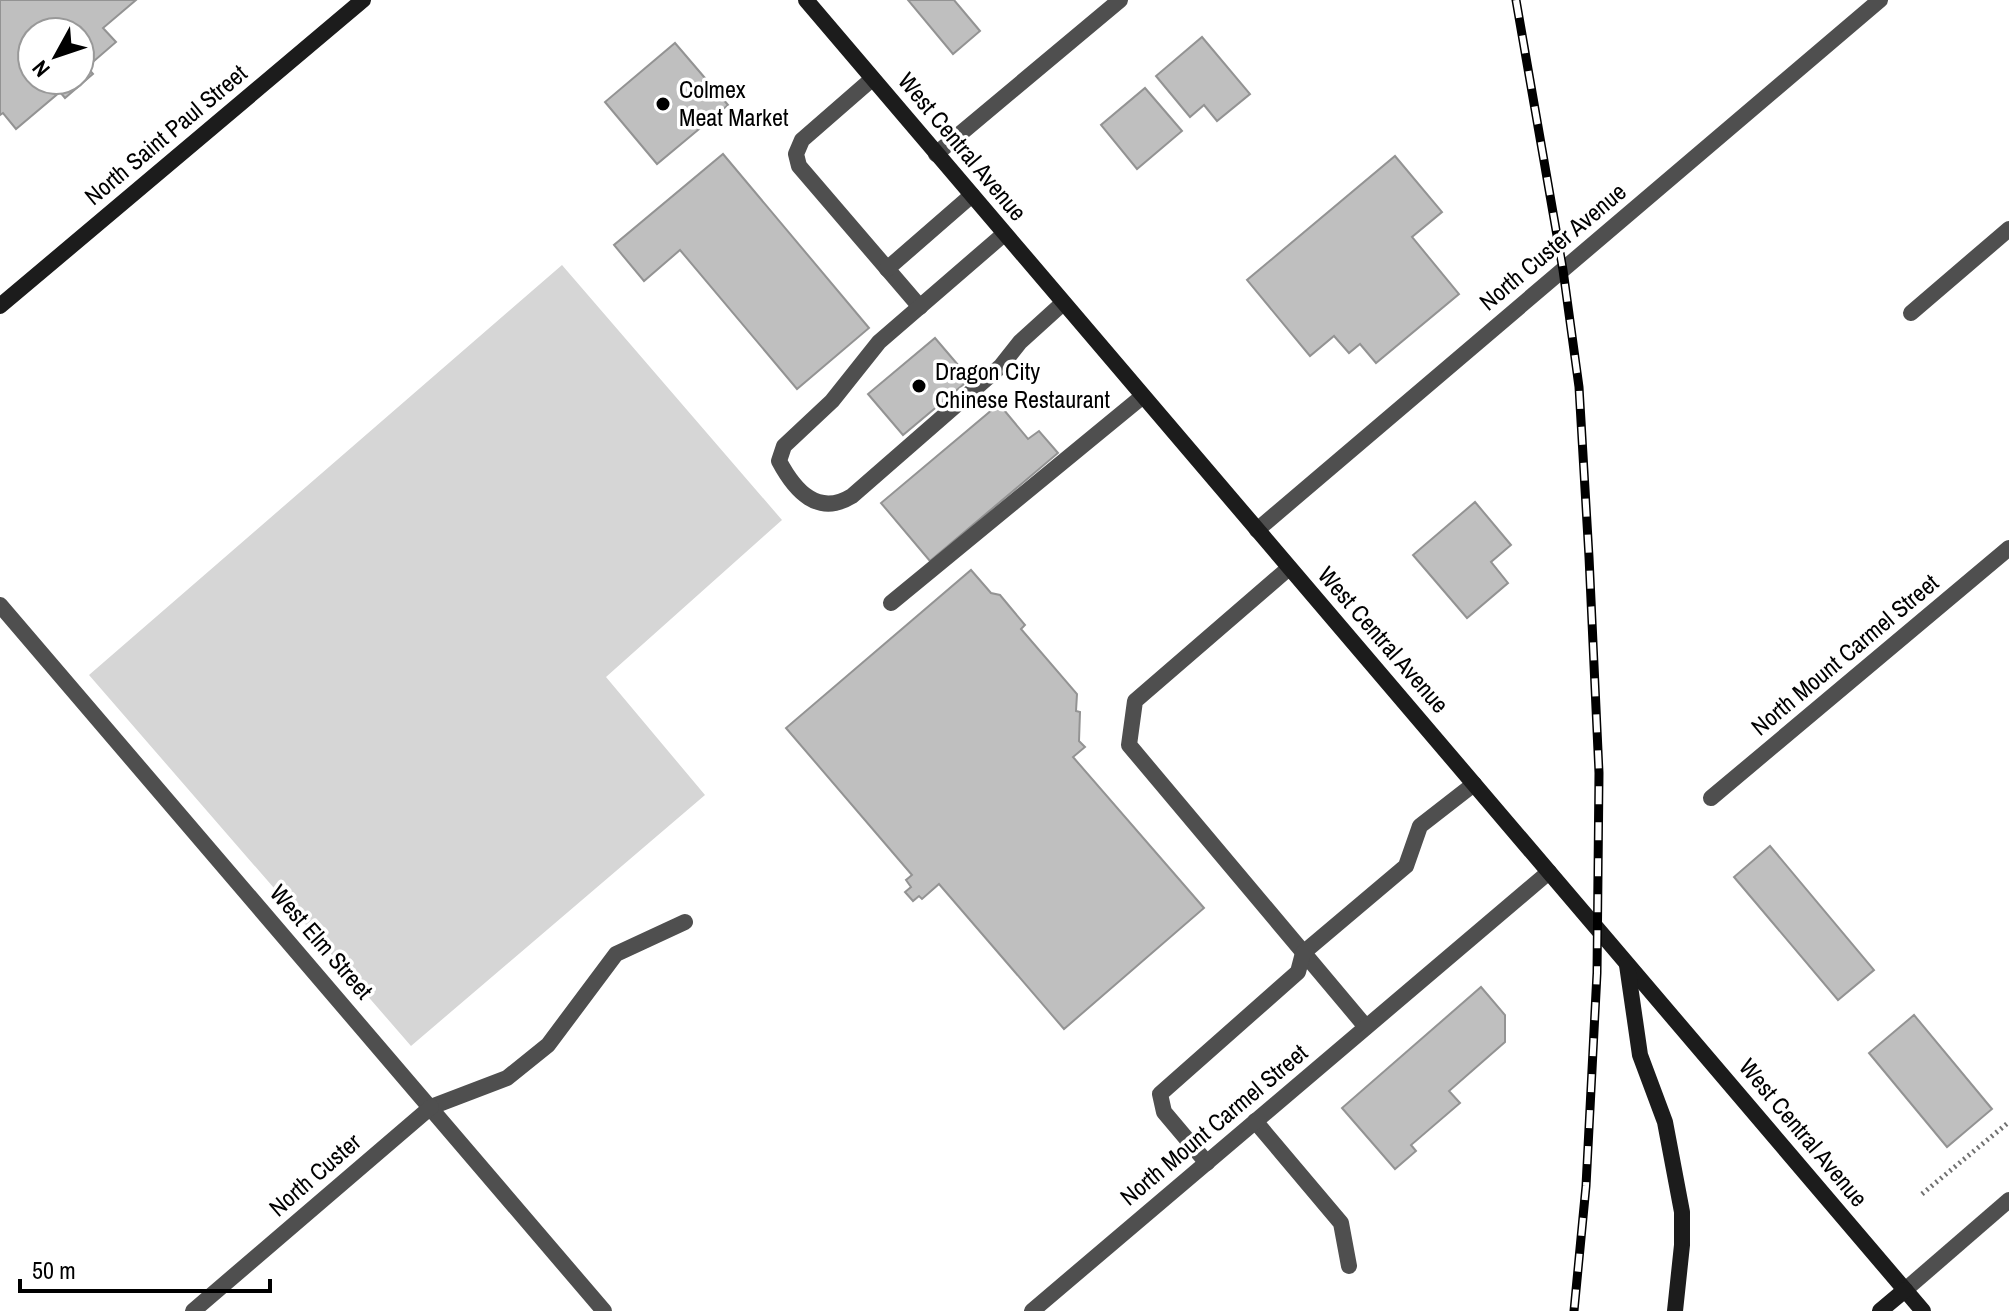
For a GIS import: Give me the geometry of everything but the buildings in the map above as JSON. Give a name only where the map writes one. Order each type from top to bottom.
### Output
[{"type":"main road","name":"North Saint Paul Street","points":[[0,306],[363,0]]},
{"type":"main road","name":"West Central Avenue","points":[[806,0],[1923,1311]]},
{"type":"main road","points":[[1627,963],[1640,1055],[1665,1122],[1682,1212],[1675,1311]]},
{"type":"main road","points":[[1880,1311],[1905,1290]]},
{"type":"street","points":[[936,154],[1120,0]]},
{"type":"street","name":"North Custer Avenue","points":[[1257,530],[1880,0]]},
{"type":"street","points":[[872,79],[802,140],[796,154],[799,166],[920,307]]},
{"type":"street","points":[[887,269],[972,195]]},
{"type":"street","points":[[1911,313],[2009,229]]},
{"type":"street","points":[[1004,234],[879,342],[832,401],[784,446],[779,461],[788,478],[805,495],[822,505],[837,506],[1001,366],[1020,342],[1063,303]]},
{"type":"street","points":[[891,603],[1143,396]]},
{"type":"street","name":"North Mount Carmel Street","points":[[1711,798],[2009,548]]},
{"type":"street","points":[[1289,568],[1135,701],[1129,745],[1366,1027]]},
{"type":"street","name":"West Elm Street","points":[[0,605],[604,1311]]},
{"type":"street","points":[[1207,1163],[1164,1112],[1160,1094],[1298,972],[1303,953],[1406,866],[1420,826],[1474,784]]},
{"type":"street","name":"North Mount Carmel Street","points":[[1032,1311],[1549,872]]},
{"type":"street","name":"North Custer","points":[[193,1311],[431,1107],[507,1078],[548,1045],[616,954],[685,922]]},
{"type":"street","points":[[1255,1121],[1341,1223],[1349,1266]]},
{"type":"street","points":[[1905,1290],[2009,1200]]},
{"type":"path","points":[[1922,1194],[2009,1122]]},
{"type":"shaded area","points":[[562,265],[782,520],[606,677],[705,795],[411,1046],[89,675]]},
{"type":"railway","points":[[1516,0],[1563,270],[1579,387],[1599,773],[1597,973],[1586,1186],[1574,1311]]},
{"type":"place","name":"Colmex Meat Market","points":[[663,104]]},
{"type":"place","name":"Dragon City Chinese Restaurant","points":[[919,386]]}]
